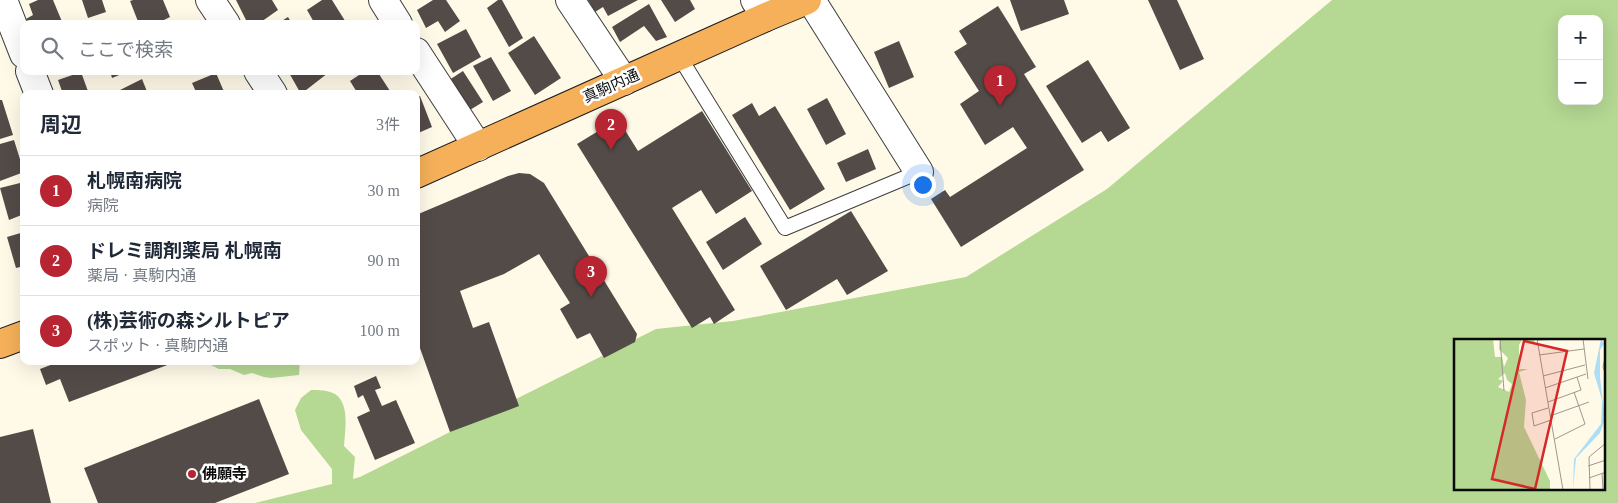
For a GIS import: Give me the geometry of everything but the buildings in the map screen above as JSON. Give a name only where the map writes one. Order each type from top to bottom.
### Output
[{"type":"highway","name":"真駒内通","points":[[420,172],[679,56],[761,8],[809,0]]},
{"type":"highway","points":[[0,344],[20,337]]},
{"type":"street","points":[[3,0],[20,44]]},
{"type":"street","points":[[210,0],[223,20]]},
{"type":"street","points":[[383,0],[396,20]]},
{"type":"street","points":[[570,0],[624,81]]},
{"type":"street","points":[[809,0],[919,172]]},
{"type":"street","points":[[420,58],[478,147]]},
{"type":"street","points":[[32,75],[37,90]]},
{"type":"street","points":[[260,75],[270,90]]},
{"type":"lane","points":[[679,56],[785,228],[919,172]]},
{"type":"green space","points":[[1332,0],[1618,0],[1618,503],[255,503],[332,484],[332,469],[301,430],[295,410],[301,398],[311,390],[323,390],[335,394],[343,404],[346,418],[344,446],[355,457],[353,479],[656,329],[733,321],[966,277],[1107,189]]},
{"type":"green space","points":[[211,365],[300,365],[299,375],[271,378],[252,373],[244,375],[230,369],[219,369]]},
{"type":"place","name":"札幌南病院","points":[[1000,106]]},
{"type":"place","name":"ドレミ調剤薬局 札幌南","points":[[611,150]]},
{"type":"place","name":"(株)芸術の森シルトピア","points":[[591,297]]},
{"type":"place","name":"佛願寺","points":[[192,474]]}]
